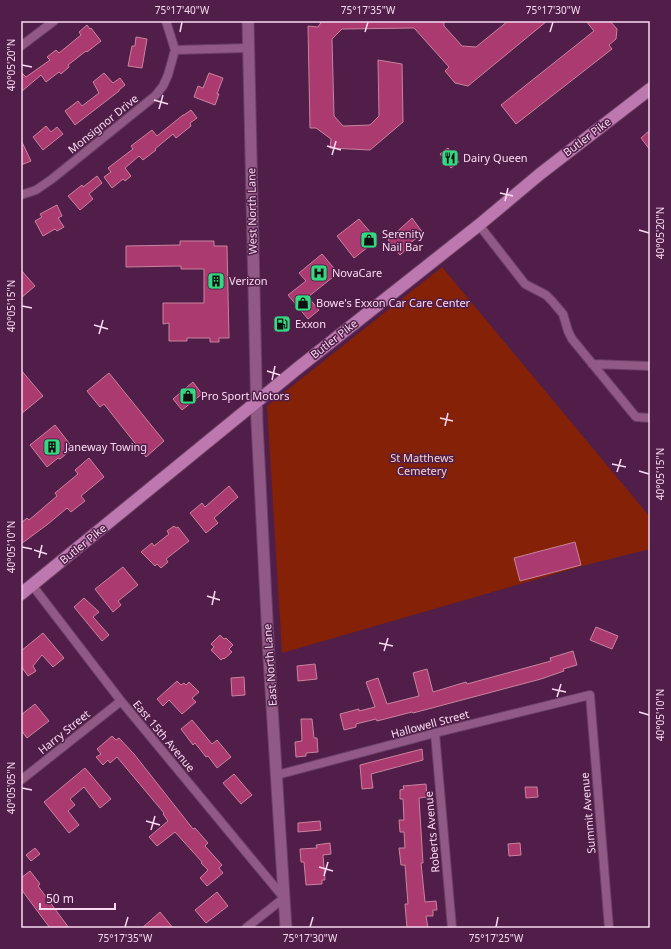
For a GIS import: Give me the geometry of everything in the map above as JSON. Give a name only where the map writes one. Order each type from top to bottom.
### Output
[{"type":"main road","name":"Butler Pike","points":[[21,594],[256,401],[479,225],[540,174],[650,89]]},
{"type":"street","points":[[21,46],[54,21]]},
{"type":"street","points":[[166,21],[175,50],[248,48]]},
{"type":"street","name":"West North Lane","points":[[248,21],[256,401]]},
{"type":"street","name":"Monsignor Drive","points":[[21,195],[36,190],[52,179],[155,96],[163,86],[168,75],[175,50]]},
{"type":"street","points":[[479,225],[522,281],[546,295],[563,314],[572,339],[636,417],[650,418]]},
{"type":"street","points":[[592,364],[650,366]]},
{"type":"street","name":"East North Lane","points":[[256,401],[265,593],[286,928]]},
{"type":"street","name":"East 15th Avenue","points":[[32,585],[121,701],[284,898]]},
{"type":"street","name":"Hallowell Street","points":[[277,775],[590,695]]},
{"type":"street","name":"Summit Avenue","points":[[590,695],[609,928]]},
{"type":"street","name":"Harry Street","points":[[21,780],[121,701]]},
{"type":"street","name":"Roberts Avenue","points":[[435,734],[452,928]]},
{"type":"street","points":[[246,928],[284,898]]},
{"type":"green space","name":"St Matthews Cemetery","points":[[442,267],[650,517],[650,549],[582,566],[282,653],[267,406]]},
{"type":"building","points":[[322,21],[444,21],[444,26],[462,46],[476,47],[508,21],[547,21],[468,86],[455,83],[445,71],[449,67],[414,28],[342,29],[332,39],[334,116],[343,126],[370,125],[379,116],[378,60],[402,64],[403,122],[370,150],[330,148],[331,139],[316,128],[310,128],[308,26],[318,27]]},
{"type":"building","points":[[586,21],[610,21],[617,29],[616,39],[609,45],[612,49],[516,124],[501,105],[594,31]]},
{"type":"building","points":[[87,25],[101,41],[68,65],[69,67],[61,74],[59,72],[46,82],[41,75],[21,92],[21,72],[26,77],[50,60],[47,57],[56,50],[59,53],[81,35],[79,32]]},
{"type":"building","points":[[136,37],[147,39],[142,68],[128,66],[132,46],[135,46]]},
{"type":"building","points":[[104,73],[113,83],[120,78],[125,85],[75,125],[65,111],[78,101],[82,106],[99,93],[93,82]]},
{"type":"building","points":[[209,73],[223,78],[217,94],[219,94],[215,105],[194,97],[198,86],[203,88]]},
{"type":"building","points":[[191,110],[197,118],[190,123],[191,126],[176,138],[173,134],[143,160],[139,156],[125,168],[131,176],[125,181],[123,179],[112,188],[104,177],[111,172],[108,168],[133,149],[131,146],[152,130],[157,136]]},
{"type":"building","points":[[46,126],[51,132],[57,127],[63,134],[43,150],[33,137]]},
{"type":"building","points":[[650,130],[650,150],[641,138]]},
{"type":"building","points":[[21,140],[31,161],[21,165]]},
{"type":"building","name":"Dairy Queen","points":[[448,148],[459,162],[451,168],[440,154]]},
{"type":"building","points":[[97,176],[102,183],[89,194],[93,199],[80,210],[68,196]]},
{"type":"building","points":[[57,205],[62,216],[58,218],[64,227],[57,231],[55,229],[43,236],[35,221],[42,217],[40,214]]},
{"type":"building","points":[[412,218],[423,233],[409,244],[410,246],[400,255],[388,240]]},
{"type":"building","points":[[359,219],[377,240],[354,258],[337,236]]},
{"type":"building","name":"Verizon","points":[[180,241],[214,241],[214,246],[227,246],[229,338],[219,338],[219,342],[210,342],[210,338],[187,338],[187,341],[169,341],[169,323],[163,324],[163,303],[204,303],[204,269],[181,269],[181,266],[126,267],[126,246],[180,245]]},
{"type":"building","points":[[322,254],[338,273],[308,297],[319,310],[308,319],[288,295],[306,281],[299,273]]},
{"type":"building","points":[[21,270],[35,286],[21,298]]},
{"type":"building","points":[[21,370],[43,396],[21,414]]},
{"type":"building","points":[[109,373],[164,441],[146,457],[104,404],[100,407],[87,391]]},
{"type":"building","name":"Pro Sport Motors","points":[[193,382],[202,394],[182,410],[173,399]]},
{"type":"building","name":"Janeway Towing","points":[[55,425],[73,448],[60,459],[58,458],[47,467],[30,445]]},
{"type":"building","points":[[89,458],[104,477],[81,496],[85,501],[71,512],[67,508],[21,544],[21,523],[27,518],[29,520],[57,496],[55,493],[78,474],[75,470]]},
{"type":"building","points":[[229,486],[238,497],[214,518],[218,523],[206,533],[190,513],[202,503],[205,507]]},
{"type":"building","points":[[174,526],[176,528],[178,527],[189,541],[166,559],[168,562],[161,568],[157,564],[155,566],[141,552],[152,543],[154,546],[169,534],[167,531]]},
{"type":"building","points":[[575,542],[581,565],[520,581],[514,558]]},
{"type":"building","points":[[123,567],[138,585],[118,601],[121,605],[113,612],[95,589]]},
{"type":"building","points":[[84,598],[99,612],[93,617],[109,635],[102,641],[74,607]]},
{"type":"building","points":[[596,627],[618,636],[612,649],[590,640]]},
{"type":"building","points":[[43,633],[64,658],[53,667],[42,655],[33,666],[36,671],[28,676],[21,666],[21,651]]},
{"type":"building","points":[[220,635],[224,639],[226,638],[233,645],[229,649],[232,652],[221,660],[211,650],[214,647],[211,644]]},
{"type":"building","points":[[573,651],[577,665],[563,669],[564,671],[541,679],[413,713],[356,724],[356,727],[344,730],[340,714],[375,707],[366,682],[378,678],[387,704],[419,696],[413,673],[427,669],[433,692],[466,682],[467,684],[551,661],[550,658]]},
{"type":"building","points":[[315,664],[317,679],[298,681],[297,666]]},
{"type":"building","points":[[244,677],[245,695],[232,696],[231,678]]},
{"type":"building","points":[[177,681],[181,685],[184,683],[186,685],[189,682],[199,692],[192,698],[196,702],[182,714],[169,700],[163,706],[157,699]]},
{"type":"building","points":[[35,704],[49,721],[27,738],[21,730],[21,715]]},
{"type":"building","points":[[301,719],[312,719],[314,738],[317,738],[318,752],[306,753],[306,756],[296,757],[295,742],[302,741]]},
{"type":"building","points":[[192,720],[212,744],[217,740],[231,757],[217,768],[195,743],[193,745],[181,729]]},
{"type":"building","points":[[112,736],[116,740],[119,738],[134,754],[193,829],[195,828],[208,843],[205,846],[222,865],[219,868],[223,873],[207,886],[200,878],[208,870],[175,832],[157,846],[149,837],[168,821],[163,814],[164,813],[117,757],[110,763],[108,760],[103,765],[96,757],[101,754],[97,749]]},
{"type":"building","points":[[422,749],[423,760],[371,774],[373,788],[362,789],[360,765]]},
{"type":"building","points":[[85,768],[111,799],[100,808],[84,787],[70,799],[75,805],[68,811],[79,825],[69,833],[44,802]]},
{"type":"building","points":[[234,774],[252,795],[241,804],[223,783]]},
{"type":"building","points":[[426,784],[427,797],[419,798],[423,863],[421,863],[425,902],[436,901],[437,910],[433,910],[433,916],[426,916],[428,928],[407,928],[405,904],[408,904],[405,865],[401,865],[399,848],[405,848],[404,832],[400,832],[399,820],[404,820],[403,799],[400,799],[400,790],[404,789],[403,786]]},
{"type":"building","points":[[525,787],[537,787],[538,797],[526,798]]},
{"type":"building","points":[[320,821],[321,830],[298,832],[298,823]]},
{"type":"building","points":[[330,843],[331,854],[323,855],[325,880],[322,880],[322,884],[306,885],[304,862],[301,862],[300,849],[317,848],[316,845]]},
{"type":"building","points":[[520,843],[521,855],[509,856],[508,844]]},
{"type":"building","points":[[35,848],[40,854],[31,861],[26,855]]},
{"type":"building","points":[[30,871],[40,884],[38,886],[69,928],[50,928],[21,889],[21,878]]},
{"type":"building","points":[[217,892],[228,906],[206,923],[195,910]]},
{"type":"building","points":[[160,912],[173,928],[142,928]]},
{"type":"place","name":"Dairy Queen","points":[[450,158]]},
{"type":"place","name":"Serenity Nail Bar","points":[[369,240]]},
{"type":"place","name":"NovaCare","points":[[319,273]]},
{"type":"place","name":"Verizon","points":[[216,281]]},
{"type":"place","name":"Bowe's Exxon Car Care Center","points":[[303,303]]},
{"type":"place","name":"Exxon","points":[[282,324]]},
{"type":"place","name":"Pro Sport Motors","points":[[188,396]]},
{"type":"place","name":"Janeway Towing","points":[[52,447]]}]
